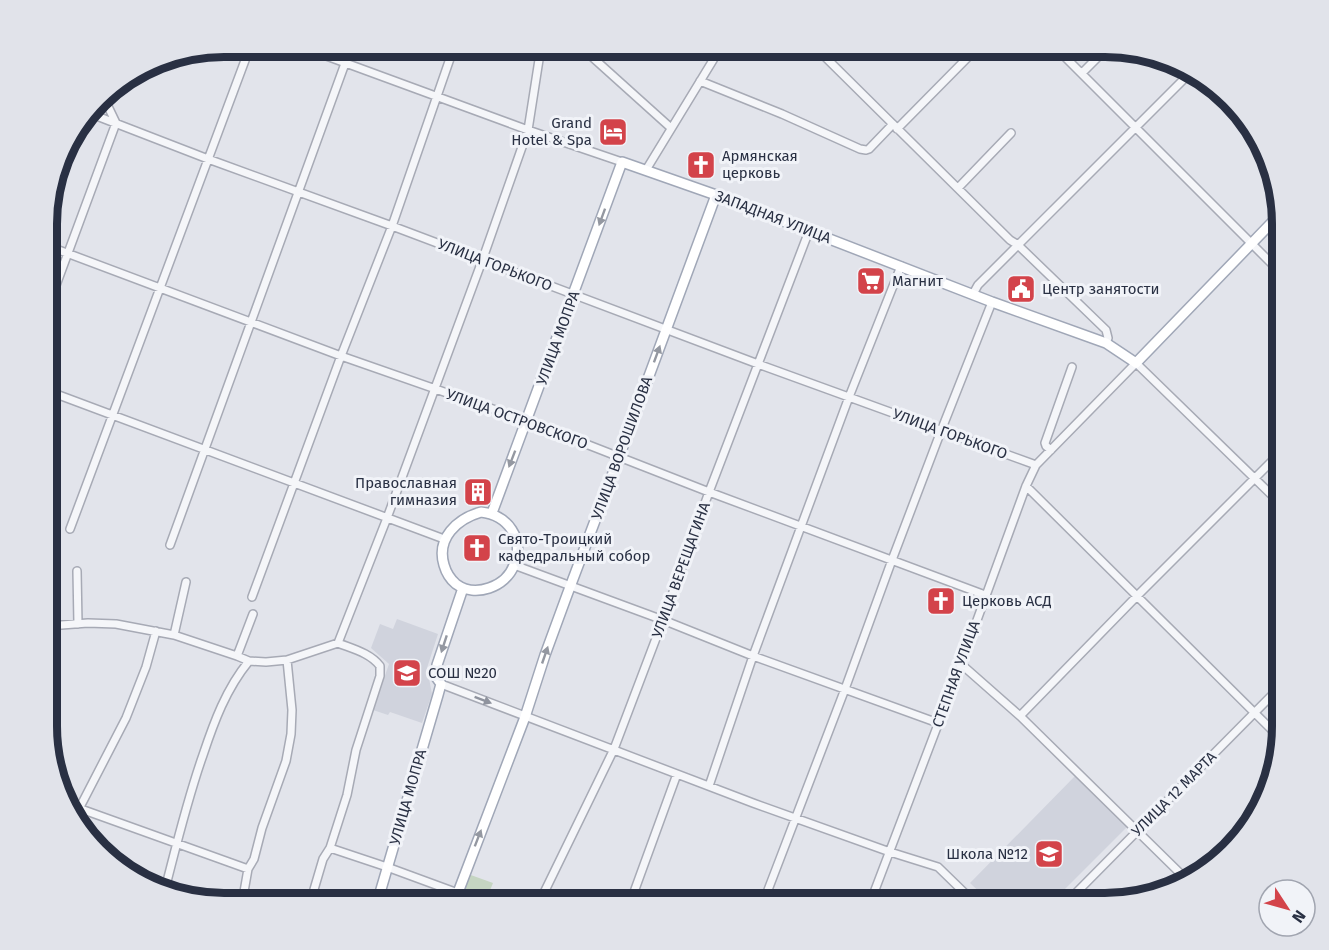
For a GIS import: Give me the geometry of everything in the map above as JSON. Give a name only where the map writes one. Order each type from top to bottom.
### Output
[{"type":"main road","name":"ЗАПАДНАЯ УЛИЦА","points":[[622,162],[716,195],[992,302],[1106,343],[1136,363]]},
{"type":"main road","name":"УЛИЦА МОПРА","points":[[492,513],[622,162]]},
{"type":"main road","name":"УЛИЦА ВОРОШИЛОВА","points":[[457,893],[525,717],[570,586],[716,195]]},
{"type":"main road","name":"СТЕПНАЯ УЛИЦА","points":[[1136,363],[1272,222]]},
{"type":"main road","points":[[481,512],[492,513],[500,517],[513,532],[517,546],[514,566],[495,585],[475,591],[463,588],[447,574],[443,562],[444,539],[452,528],[471,515],[481,512]]},
{"type":"main road","name":"УЛИЦА МОПРА","points":[[380,893],[441,684],[436,677],[437,665],[463,588]]},
{"type":"street","points":[[70,530],[246,57]]},
{"type":"street","name":"ЗАПАДНАЯ УЛИЦА","points":[[332,57],[528,130],[622,162]]},
{"type":"street","points":[[170,545],[348,57]]},
{"type":"street","points":[[252,597],[341,356],[392,226],[450,57]]},
{"type":"street","points":[[338,643],[387,518],[528,130],[539,57]]},
{"type":"street","points":[[592,57],[671,128]]},
{"type":"street","points":[[646,170],[715,57]]},
{"type":"street","points":[[824,57],[1010,240],[1018,245],[1106,330],[1108,338],[1106,343]]},
{"type":"street","points":[[700,81],[866,150],[895,127],[968,57]]},
{"type":"street","points":[[1065,57],[1272,264]]},
{"type":"street","points":[[1082,73],[1098,57]]},
{"type":"street","points":[[973,294],[978,285],[1185,78]]},
{"type":"street","points":[[57,283],[116,123],[107,105]]},
{"type":"street","name":"УЛИЦА ГОРЬКОГО","points":[[97,116],[574,296],[1036,465]]},
{"type":"street","points":[[958,188],[1011,133]]},
{"type":"street","name":"УЛИЦА ВЕРЕЩАГИНА","points":[[544,893],[614,749],[809,231]]},
{"type":"street","name":"УЛИЦА ОСТРОВСКОГО","points":[[57,249],[341,356],[527,421],[619,458],[986,595]]},
{"type":"street","points":[[709,786],[753,656],[901,266]]},
{"type":"street","points":[[767,893],[992,302]]},
{"type":"street","points":[[1136,363],[1272,495]]},
{"type":"street","name":"СТЕПНАЯ УЛИЦА","points":[[874,893],[1026,486],[1036,465],[1136,363]]},
{"type":"street","points":[[1051,450],[1045,443],[1072,367]]},
{"type":"street","points":[[57,394],[444,539]]},
{"type":"street","points":[[1020,716],[1272,461]]},
{"type":"street","points":[[1026,486],[1272,731]]},
{"type":"street","points":[[514,566],[938,723]]},
{"type":"street","points":[[77,571],[78,624]]},
{"type":"street","points":[[174,635],[186,582]]},
{"type":"street","points":[[237,656],[253,614]]},
{"type":"street","points":[[57,625],[116,624],[156,631],[249,661],[287,660],[338,643],[375,659],[380,666],[380,676],[356,750],[347,795],[313,893]]},
{"type":"street","points":[[156,631],[132,705],[79,809],[248,869]]},
{"type":"street","points":[[244,893],[248,869],[254,859],[262,828],[286,761],[291,734],[292,710],[287,660]]},
{"type":"street","points":[[167,883],[194,781],[218,712],[237,675],[249,661]]},
{"type":"street","points":[[961,664],[1020,716],[1181,875]]},
{"type":"street","points":[[441,684],[709,786],[890,852],[938,867],[965,893]]},
{"type":"street","name":"УЛИЦА 12 МАРТА","points":[[1076,893],[1272,695]]},
{"type":"street","points":[[634,893],[677,774]]},
{"type":"street","points":[[330,848],[457,893]]},
{"type":"shaded area","name":"СОШ №20","points":[[397,619],[438,634],[427,668],[432,694],[422,723],[390,712],[388,715],[373,710],[389,664],[371,648],[380,624],[393,629]]},
{"type":"shaded area","name":"Школа №12","points":[[1076,775],[1128,826],[1061,893],[980,893],[970,883]]},
{"type":"green space","points":[[468,874],[493,883],[489,893],[462,891]]},
{"type":"place","name":"Grand Hotel & Spa","points":[[613,132]]},
{"type":"place","name":"Армянская церковь","points":[[701,165]]},
{"type":"place","name":"Магнит","points":[[871,281]]},
{"type":"place","name":"Центр занятости","points":[[1021,289]]},
{"type":"place","name":"Православная гимназия","points":[[478,492]]},
{"type":"place","name":"Свято-Троицкий кафедральный собор","points":[[477,548]]},
{"type":"place","name":"Церковь АСД","points":[[941,601]]},
{"type":"place","name":"СОШ №20","points":[[407,673]]},
{"type":"place","name":"Школа №12","points":[[1049,854]]}]
